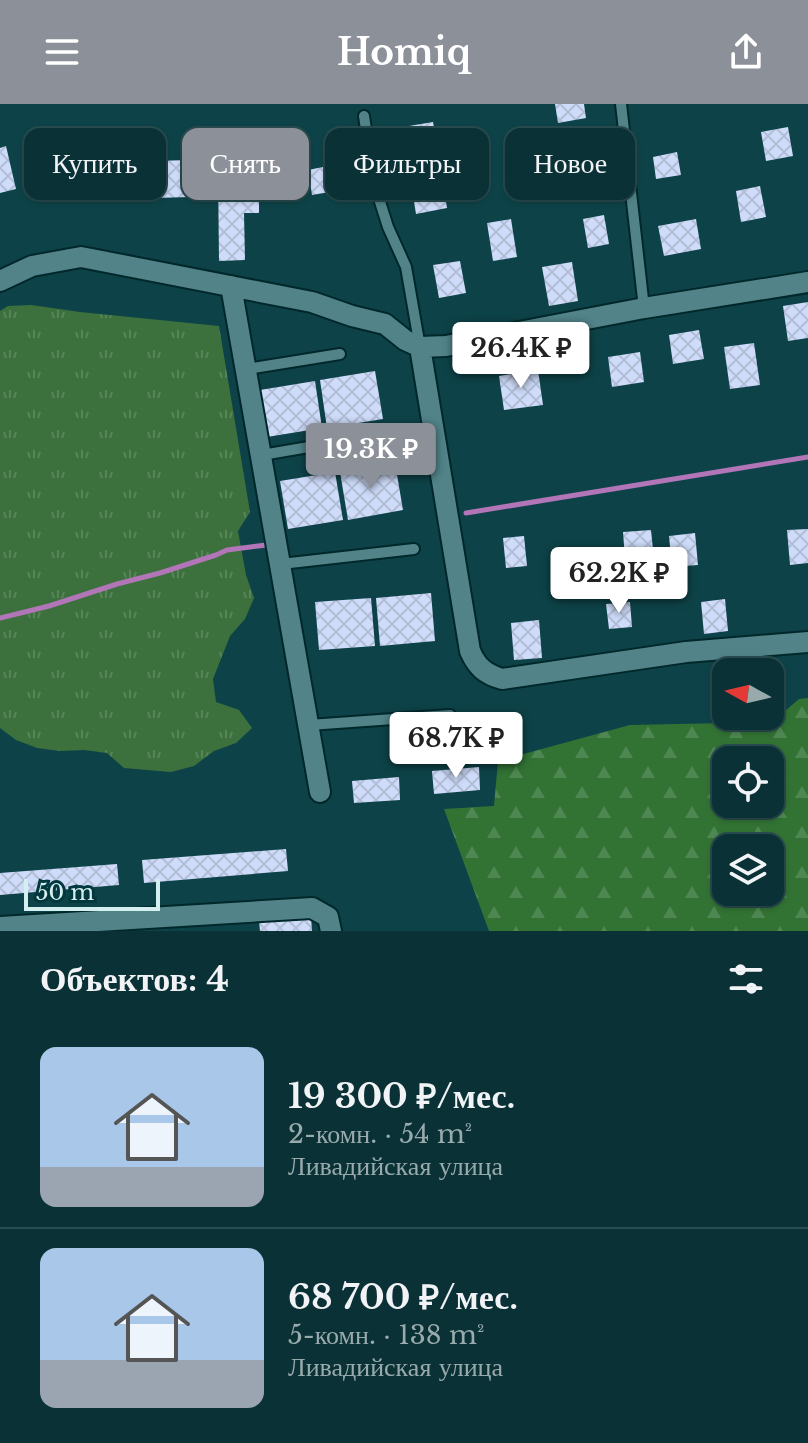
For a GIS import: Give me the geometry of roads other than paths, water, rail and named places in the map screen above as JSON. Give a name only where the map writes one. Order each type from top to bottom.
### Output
[{"type":"street","points":[[0,281],[32,266],[81,257],[312,302],[385,324],[420,347],[446,346],[644,308],[808,282]]},
{"type":"street","points":[[231,286],[320,792]]},
{"type":"street","points":[[420,347],[470,651],[476,664],[488,675],[502,679],[686,652],[808,642]]},
{"type":"street","points":[[0,927],[312,908],[328,917],[331,931]]},
{"type":"lane","points":[[621,104],[644,308]]},
{"type":"lane","points":[[364,116],[374,183],[388,227],[406,267],[420,347]]},
{"type":"lane","points":[[247,369],[340,354]]},
{"type":"lane","points":[[262,455],[385,434]]},
{"type":"lane","points":[[281,564],[414,549]]},
{"type":"lane","points":[[309,725],[450,715]]},
{"type":"waterway","points":[[466,513],[808,457]]},
{"type":"waterway","points":[[0,618],[160,573],[227,550],[266,545]]}]
